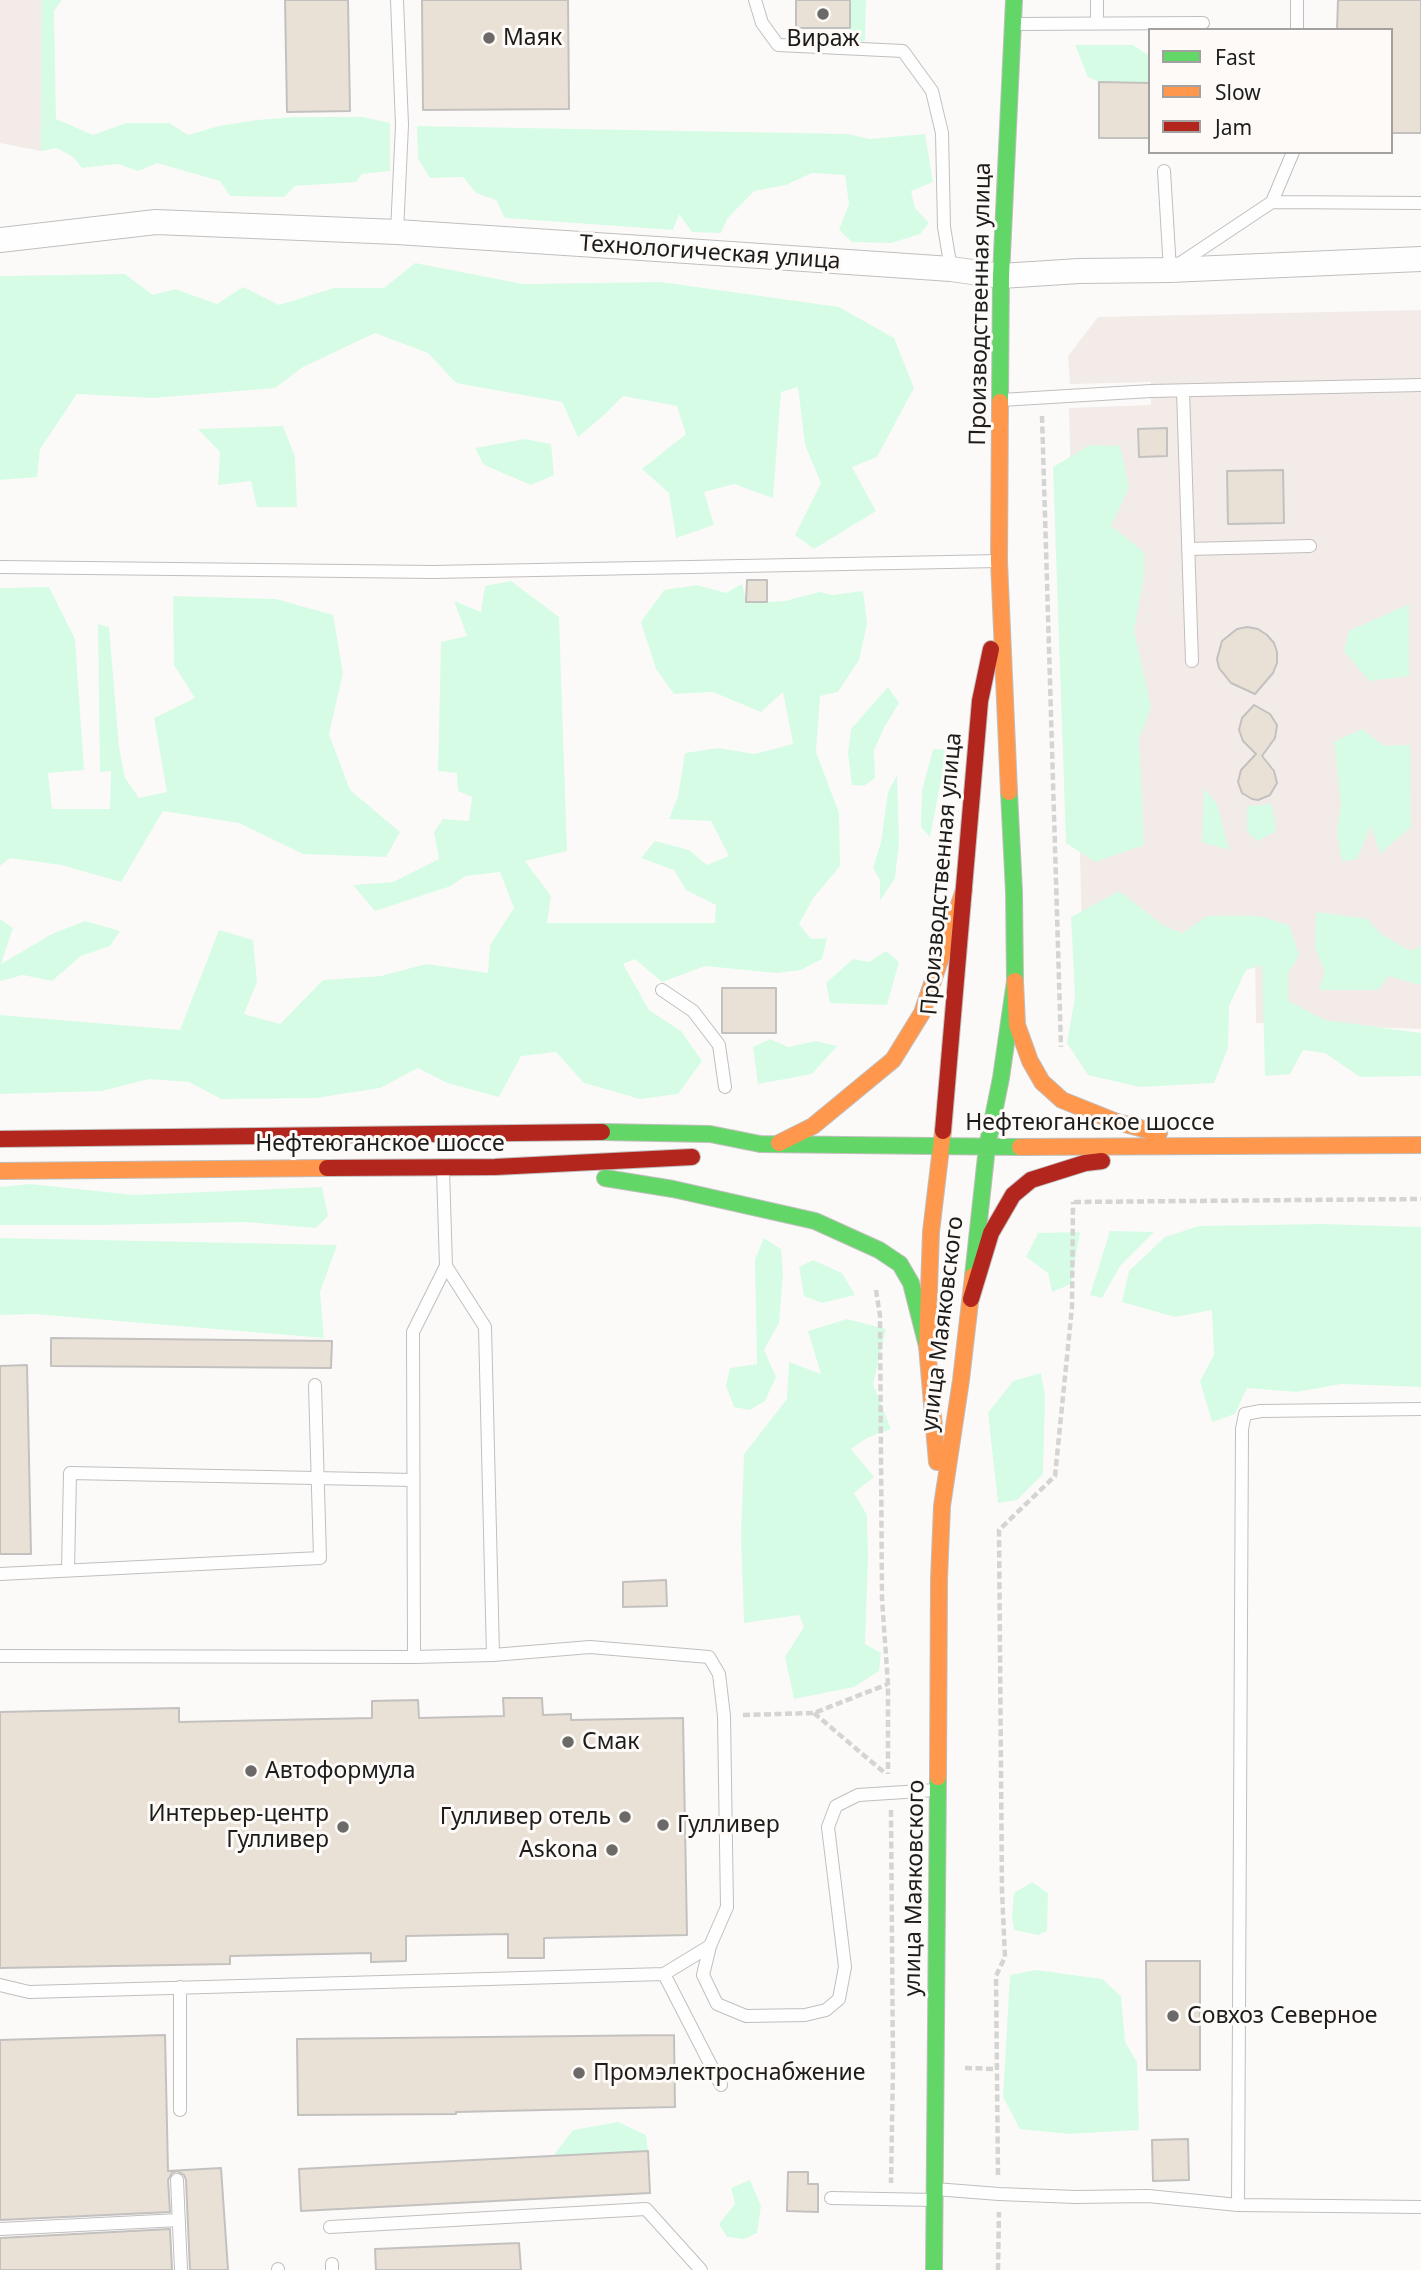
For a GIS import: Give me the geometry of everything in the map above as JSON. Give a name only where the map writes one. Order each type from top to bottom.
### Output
[{"type":"main road","name":"Производственная улица","points":[[987,1147],[1015,981],[1014,892],[999,561],[1001,276],[1014,0]]},
{"type":"main road","name":"Производственная улица","points":[[942,1145],[980,701],[1000,608]]},
{"type":"main road","points":[[777,1144],[813,1126],[893,1060],[922,1013],[964,890]]},
{"type":"main road","points":[[1015,981],[1017,1025],[1030,1061],[1042,1082],[1062,1100],[1117,1122],[1212,1147]]},
{"type":"main road","name":"Нефтеюганское шоссе","points":[[0,1139],[621,1132],[710,1134],[760,1144],[987,1147],[1421,1145]]},
{"type":"main road","name":"Нефтеюганское шоссе","points":[[0,1171],[495,1167],[716,1154],[760,1144]]},
{"type":"main road","name":"улица Маяковского","points":[[942,1145],[931,1232],[927,1346],[942,1506]]},
{"type":"main road","name":"улица Маяковского","points":[[934,2270],[939,1579],[942,1506],[961,1380],[987,1147]]},
{"type":"main road","points":[[971,1299],[991,1233],[1001,1213],[1013,1195],[1031,1180],[1085,1163],[1212,1147]]},
{"type":"main road","points":[[495,1167],[622,1180],[815,1221],[879,1250],[900,1264],[911,1283],[927,1346]]},
{"type":"street","name":"Технологическая улица","points":[[0,240],[156,222],[397,232],[951,269],[1001,276],[1421,259]]},
{"type":"lane","points":[[397,0],[402,125],[397,232]]},
{"type":"lane","points":[[755,0],[762,23],[778,46],[903,51],[925,81],[932,91],[942,133],[944,227],[951,269]]},
{"type":"lane","points":[[1097,0],[1097,23]]},
{"type":"lane","points":[[1297,0],[1297,28]]},
{"type":"lane","points":[[1014,24],[1203,23]]},
{"type":"lane","points":[[1170,270],[1272,202],[1292,154]]},
{"type":"lane","points":[[1164,171],[1170,270]]},
{"type":"lane","points":[[1272,202],[1421,203]]},
{"type":"lane","points":[[1001,400],[1183,391],[1421,385]]},
{"type":"lane","points":[[1183,391],[1192,662]]},
{"type":"lane","points":[[1188,549],[1310,546]]},
{"type":"lane","points":[[0,567],[433,572],[999,561]]},
{"type":"lane","points":[[662,990],[693,1011],[719,1045],[725,1087]]},
{"type":"lane","points":[[414,1657],[413,1332],[446,1266],[443,1166]]},
{"type":"lane","points":[[446,1266],[485,1327],[493,1655]]},
{"type":"lane","points":[[0,1574],[320,1558],[315,1385]]},
{"type":"lane","points":[[1238,2204],[1242,1429],[1245,1414],[1261,1411],[1421,1409]]},
{"type":"lane","points":[[68,1570],[70,1473],[413,1480]]},
{"type":"lane","points":[[0,1656],[414,1657],[493,1655],[590,1647],[709,1657],[719,1674],[724,1716],[727,1907],[710,1945],[704,1975],[717,2004],[746,2016],[805,2015],[826,2010],[839,1999],[845,1967],[828,1827],[836,1806],[858,1795],[939,1790]]},
{"type":"lane","points":[[0,1985],[29,1992],[664,1974],[710,1945]]},
{"type":"lane","points":[[664,1974],[721,2085]]},
{"type":"lane","points":[[180,1987],[180,2110]]},
{"type":"lane","points":[[177,2180],[181,2270]]},
{"type":"lane","points":[[831,2198],[890,2198],[934,2194],[1147,2196],[1238,2204],[1421,2207]]},
{"type":"lane","points":[[330,2227],[646,2209],[701,2270]]},
{"type":"lane","points":[[0,2229],[179,2220]]},
{"type":"path","points":[[1042,398],[1061,1059]]},
{"type":"path","points":[[1057,1171],[1052,1195],[1073,1202],[1421,1199]]},
{"type":"path","points":[[998,2270],[996,1976],[1005,1957],[999,1530],[1055,1476],[1072,1307],[1073,1202]]},
{"type":"path","points":[[879,1250],[873,1273],[880,1316],[882,1599],[888,1684],[888,1775],[891,1792],[894,2067],[890,2198]]},
{"type":"path","points":[[744,1715],[814,1713],[888,1684]]},
{"type":"path","points":[[814,1713],[888,1775]]},
{"type":"shaded area","points":[[0,0],[42,0],[41,151],[0,143]]},
{"type":"shaded area","points":[[1421,310],[1421,1029],[1256,1023],[1255,952],[1084,1016],[1069,408],[1151,405],[1151,382],[1070,384],[1068,356],[1098,317]]},
{"type":"green space","points":[[42,0],[62,0],[54,11],[56,119],[93,135],[126,123],[169,123],[188,135],[219,126],[257,120],[363,117],[390,123],[390,171],[362,174],[356,182],[295,186],[284,197],[230,196],[220,181],[157,163],[138,171],[118,164],[82,168],[73,157],[57,148],[41,151]]},
{"type":"green space","points":[[850,0],[866,0],[865,41],[851,43]]},
{"type":"green space","points":[[1075,45],[1133,45],[1148,55],[1148,83],[1099,82],[1088,77]]},
{"type":"green space","points":[[417,126],[848,134],[869,139],[925,134],[933,182],[911,191],[915,208],[929,223],[920,234],[891,243],[852,242],[839,230],[849,204],[845,175],[812,173],[786,185],[754,191],[727,219],[721,233],[692,232],[679,214],[673,230],[505,218],[496,200],[476,193],[463,177],[430,178],[418,159]]},
{"type":"green space","points":[[415,263],[523,284],[661,282],[839,307],[894,338],[914,388],[877,457],[852,467],[876,511],[814,549],[795,535],[821,483],[805,445],[798,387],[781,392],[773,498],[734,484],[704,492],[714,525],[676,538],[669,493],[642,469],[686,434],[677,406],[623,396],[578,437],[562,402],[456,383],[428,353],[375,333],[303,367],[275,388],[153,398],[77,394],[40,449],[37,477],[0,480],[0,276],[125,274],[153,295],[175,289],[217,304],[243,287],[279,305],[334,288],[384,288]]},
{"type":"green space","points":[[283,426],[295,457],[297,507],[257,507],[251,481],[218,485],[220,452],[198,429]]},
{"type":"green space","points":[[525,439],[551,444],[554,475],[531,485],[484,465],[475,448]]},
{"type":"green space","points":[[1090,445],[1120,446],[1129,487],[1111,526],[1144,552],[1144,576],[1134,631],[1151,707],[1139,739],[1144,845],[1095,862],[1066,843],[1053,467]]},
{"type":"green space","points":[[511,581],[559,617],[567,851],[525,861],[551,896],[547,923],[715,923],[716,905],[686,890],[674,870],[641,858],[655,841],[689,850],[707,865],[729,856],[711,821],[669,819],[678,796],[685,753],[718,748],[755,754],[793,744],[783,692],[761,712],[713,692],[674,694],[656,669],[641,622],[664,590],[697,585],[726,593],[742,584],[747,602],[785,601],[819,592],[833,595],[863,591],[867,624],[859,660],[838,692],[820,696],[816,752],[839,813],[840,866],[814,897],[799,924],[811,939],[827,938],[822,959],[801,970],[777,973],[705,966],[662,982],[635,959],[623,964],[649,1010],[681,1031],[702,1061],[678,1094],[640,1099],[584,1083],[556,1052],[521,1056],[499,1097],[447,1083],[418,1068],[380,1088],[316,1098],[221,1099],[189,1082],[149,1079],[102,1091],[0,1094],[0,1015],[180,1030],[219,930],[253,940],[257,982],[244,1014],[280,1024],[323,980],[381,976],[426,964],[488,973],[490,945],[514,908],[500,872],[465,876],[451,886],[375,911],[353,885],[393,882],[439,859],[434,832],[443,819],[469,821],[472,797],[458,791],[457,773],[438,771],[441,642],[467,636],[454,601],[481,612],[485,586]]},
{"type":"green space","points":[[49,587],[75,639],[84,770],[48,773],[52,809],[110,809],[111,771],[100,772],[98,624],[109,627],[119,747],[125,778],[139,798],[167,792],[154,718],[195,698],[174,665],[173,596],[276,599],[333,615],[343,673],[329,734],[350,790],[400,832],[386,857],[303,854],[239,823],[163,811],[121,882],[61,865],[10,858],[0,866],[0,588]]},
{"type":"green space","points":[[1409,604],[1409,676],[1369,681],[1344,651],[1349,631]]},
{"type":"green space","points":[[888,687],[899,703],[874,750],[875,778],[864,786],[852,785],[848,754],[851,729]]},
{"type":"green space","points":[[1362,729],[1384,746],[1410,745],[1411,827],[1380,854],[1371,825],[1357,859],[1342,861],[1337,834],[1341,802],[1334,742]]},
{"type":"green space","points":[[933,749],[947,750],[930,837],[921,827],[922,791]]},
{"type":"green space","points":[[897,775],[899,842],[895,878],[880,901],[880,880],[873,868],[881,842],[888,792]]},
{"type":"green space","points":[[1204,788],[1217,804],[1229,850],[1202,842]]},
{"type":"green space","points":[[1272,804],[1276,831],[1258,841],[1247,832],[1247,806]]},
{"type":"green space","points":[[1119,891],[1164,926],[1183,933],[1207,916],[1259,916],[1289,925],[1299,955],[1288,974],[1288,1001],[1325,1020],[1421,1033],[1421,1076],[1360,1077],[1325,1053],[1303,1050],[1290,1074],[1265,1076],[1262,965],[1246,970],[1229,1006],[1228,1048],[1214,1083],[1140,1087],[1088,1075],[1067,1043],[1075,997],[1071,917]]},
{"type":"green space","points":[[1316,912],[1367,919],[1381,934],[1410,951],[1421,946],[1421,985],[1389,976],[1378,990],[1319,990],[1325,971],[1315,948]]},
{"type":"green space","points":[[0,919],[13,928],[1,964],[52,934],[85,921],[120,931],[110,946],[81,956],[52,981],[23,975],[0,981]]},
{"type":"green space","points":[[886,951],[899,962],[887,1005],[830,1003],[826,983],[853,959],[869,962]]},
{"type":"green space","points":[[770,1039],[788,1047],[816,1041],[837,1046],[812,1074],[758,1084],[753,1047]]},
{"type":"green space","points":[[30,1184],[134,1195],[322,1187],[328,1216],[316,1228],[246,1222],[0,1225],[0,1187]]},
{"type":"green space","points":[[1322,1224],[1421,1227],[1421,1387],[1341,1384],[1296,1392],[1247,1388],[1235,1414],[1212,1422],[1200,1381],[1214,1355],[1212,1310],[1175,1317],[1122,1302],[1129,1271],[1165,1237],[1199,1226]]},
{"type":"green space","points":[[1110,1231],[1154,1232],[1120,1266],[1102,1298],[1090,1295]]},
{"type":"green space","points":[[1080,1232],[1071,1284],[1052,1292],[1048,1273],[1026,1257],[1038,1233]]},
{"type":"green space","points":[[0,1238],[337,1245],[320,1292],[324,1338],[34,1314],[0,1315]]},
{"type":"green space","points":[[764,1238],[781,1249],[783,1275],[779,1323],[764,1350],[776,1377],[765,1401],[750,1410],[734,1407],[726,1386],[730,1368],[757,1364],[755,1260]]},
{"type":"green space","points":[[813,1260],[842,1273],[855,1295],[822,1303],[804,1296],[799,1267]]},
{"type":"green space","points":[[847,1319],[886,1329],[873,1384],[891,1429],[867,1438],[851,1449],[874,1477],[854,1493],[867,1515],[865,1644],[881,1653],[879,1671],[854,1687],[794,1699],[785,1657],[804,1627],[799,1615],[744,1623],[741,1535],[744,1454],[787,1399],[789,1362],[821,1374],[808,1331]]},
{"type":"green space","points":[[1041,1373],[1045,1396],[1043,1474],[1017,1500],[998,1503],[988,1413],[1013,1381]]},
{"type":"green space","points":[[1032,1882],[1048,1893],[1047,1931],[1038,1935],[1014,1930],[1012,1917],[1014,1893]]},
{"type":"green space","points":[[1036,1970],[1102,1979],[1121,1996],[1125,2042],[1137,2062],[1139,2130],[1069,2134],[1020,2129],[1003,2097],[1010,1975]]},
{"type":"green space","points":[[618,2122],[646,2135],[648,2151],[553,2156],[573,2130]]},
{"type":"green space","points":[[750,2180],[761,2206],[757,2233],[744,2239],[727,2237],[719,2224],[735,2204],[731,2188]]},
{"type":"building","points":[[285,0],[348,0],[350,111],[287,112]]},
{"type":"building","points":[[422,0],[568,0],[569,109],[423,110]]},
{"type":"building","name":"Вираж","points":[[796,0],[850,0],[850,28],[796,28]]},
{"type":"building","points":[[1338,0],[1421,0],[1421,133],[1393,133],[1393,28],[1337,28]]},
{"type":"building","points":[[1099,82],[1148,83],[1148,138],[1099,138]]},
{"type":"building","points":[[1167,428],[1167,456],[1139,457],[1138,429]]},
{"type":"building","points":[[1283,470],[1284,523],[1228,524],[1227,471]]},
{"type":"building","points":[[747,580],[767,580],[767,602],[746,602]]},
{"type":"building","points":[[1237,629],[1258,629],[1267,635],[1277,652],[1273,673],[1255,694],[1231,683],[1219,668],[1217,659],[1222,641]]},
{"type":"building","points":[[1254,705],[1270,714],[1277,725],[1275,738],[1262,756],[1274,771],[1277,783],[1270,795],[1258,800],[1242,793],[1238,782],[1241,770],[1256,754],[1243,741],[1239,730],[1242,718]]},
{"type":"building","points":[[722,988],[776,988],[776,1033],[722,1033]]},
{"type":"building","points":[[51,1338],[332,1341],[331,1368],[51,1366]]},
{"type":"building","points":[[27,1365],[31,1554],[0,1554],[0,1366]]},
{"type":"building","points":[[666,1580],[667,1606],[623,1607],[623,1582]]},
{"type":"building","name":"Интерьер-центр Гулливер","points":[[503,1698],[542,1698],[543,1715],[571,1714],[571,1720],[683,1718],[687,1935],[544,1938],[544,1958],[508,1958],[508,1934],[406,1936],[406,1961],[371,1962],[371,1953],[230,1956],[230,1964],[0,1968],[0,1712],[179,1708],[179,1722],[372,1718],[372,1701],[418,1700],[419,1718],[504,1716]]},
{"type":"building","name":"Совхоз Северное","points":[[1146,1961],[1200,1961],[1200,2070],[1147,2070]]},
{"type":"building","points":[[165,2035],[168,2171],[221,2168],[228,2270],[190,2270],[186,2180],[184,2175],[177,2171],[172,2173],[168,2180],[170,2212],[0,2220],[0,2040]]},
{"type":"building","points":[[674,2035],[675,2107],[456,2114],[298,2115],[297,2039]]},
{"type":"building","points":[[1188,2139],[1189,2180],[1153,2181],[1152,2140]]},
{"type":"building","points":[[648,2151],[650,2193],[301,2211],[299,2169]]},
{"type":"building","points":[[788,2172],[808,2172],[808,2184],[818,2184],[818,2212],[787,2211]]},
{"type":"building","points":[[170,2229],[172,2270],[0,2270],[0,2238]]},
{"type":"building","points":[[519,2243],[521,2270],[376,2270],[375,2249]]},
{"type":"traffic: fast","points":[[1000,402],[1001,276],[1014,0]]},
{"type":"traffic: fast","points":[[973,1276],[987,1147],[1001,1078],[1015,981],[1009,792]]},
{"type":"traffic: fast","points":[[602,1132],[710,1134],[760,1144],[1020,1147]]},
{"type":"traffic: fast","points":[[605,1178],[673,1189],[815,1221],[879,1250],[900,1264],[911,1283],[927,1346]]},
{"type":"traffic: fast","points":[[934,2270],[938,1777]]},
{"type":"traffic: slow","points":[[1000,402],[999,561],[1009,792]]},
{"type":"traffic: slow","points":[[779,1143],[813,1126],[893,1060],[922,1013],[964,890]]},
{"type":"traffic: slow","points":[[1015,981],[1017,1025],[1030,1061],[1042,1082],[1062,1100],[1117,1122],[1159,1133]]},
{"type":"traffic: slow","points":[[937,1462],[927,1346],[931,1232],[943,1131]]},
{"type":"traffic: slow","points":[[1020,1147],[1421,1145]]},
{"type":"traffic: slow","points":[[0,1171],[327,1168]]},
{"type":"traffic: slow","points":[[938,1777],[942,1506],[973,1276]]},
{"type":"traffic: jam","points":[[943,1131],[980,701],[991,649]]},
{"type":"traffic: jam","points":[[0,1139],[602,1132]]},
{"type":"traffic: jam","points":[[327,1168],[495,1167],[692,1157]]},
{"type":"traffic: jam","points":[[971,1299],[991,1233],[1013,1195],[1031,1180],[1085,1163],[1102,1161]]},
{"type":"place","name":"Вираж","points":[[823,14]]},
{"type":"place","name":"Маяк","points":[[489,38]]},
{"type":"place","name":"Смак","points":[[568,1742]]},
{"type":"place","name":"Автоформула","points":[[251,1771]]},
{"type":"place","name":"Гулливер отель","points":[[625,1817]]},
{"type":"place","name":"Гулливер","points":[[663,1825]]},
{"type":"place","name":"Интерьер-центр Гулливер","points":[[343,1827]]},
{"type":"place","name":"Askona","points":[[612,1850]]},
{"type":"place","name":"Совхоз Северное","points":[[1173,2016]]},
{"type":"place","name":"Промэлектроснабжение","points":[[579,2073]]}]
